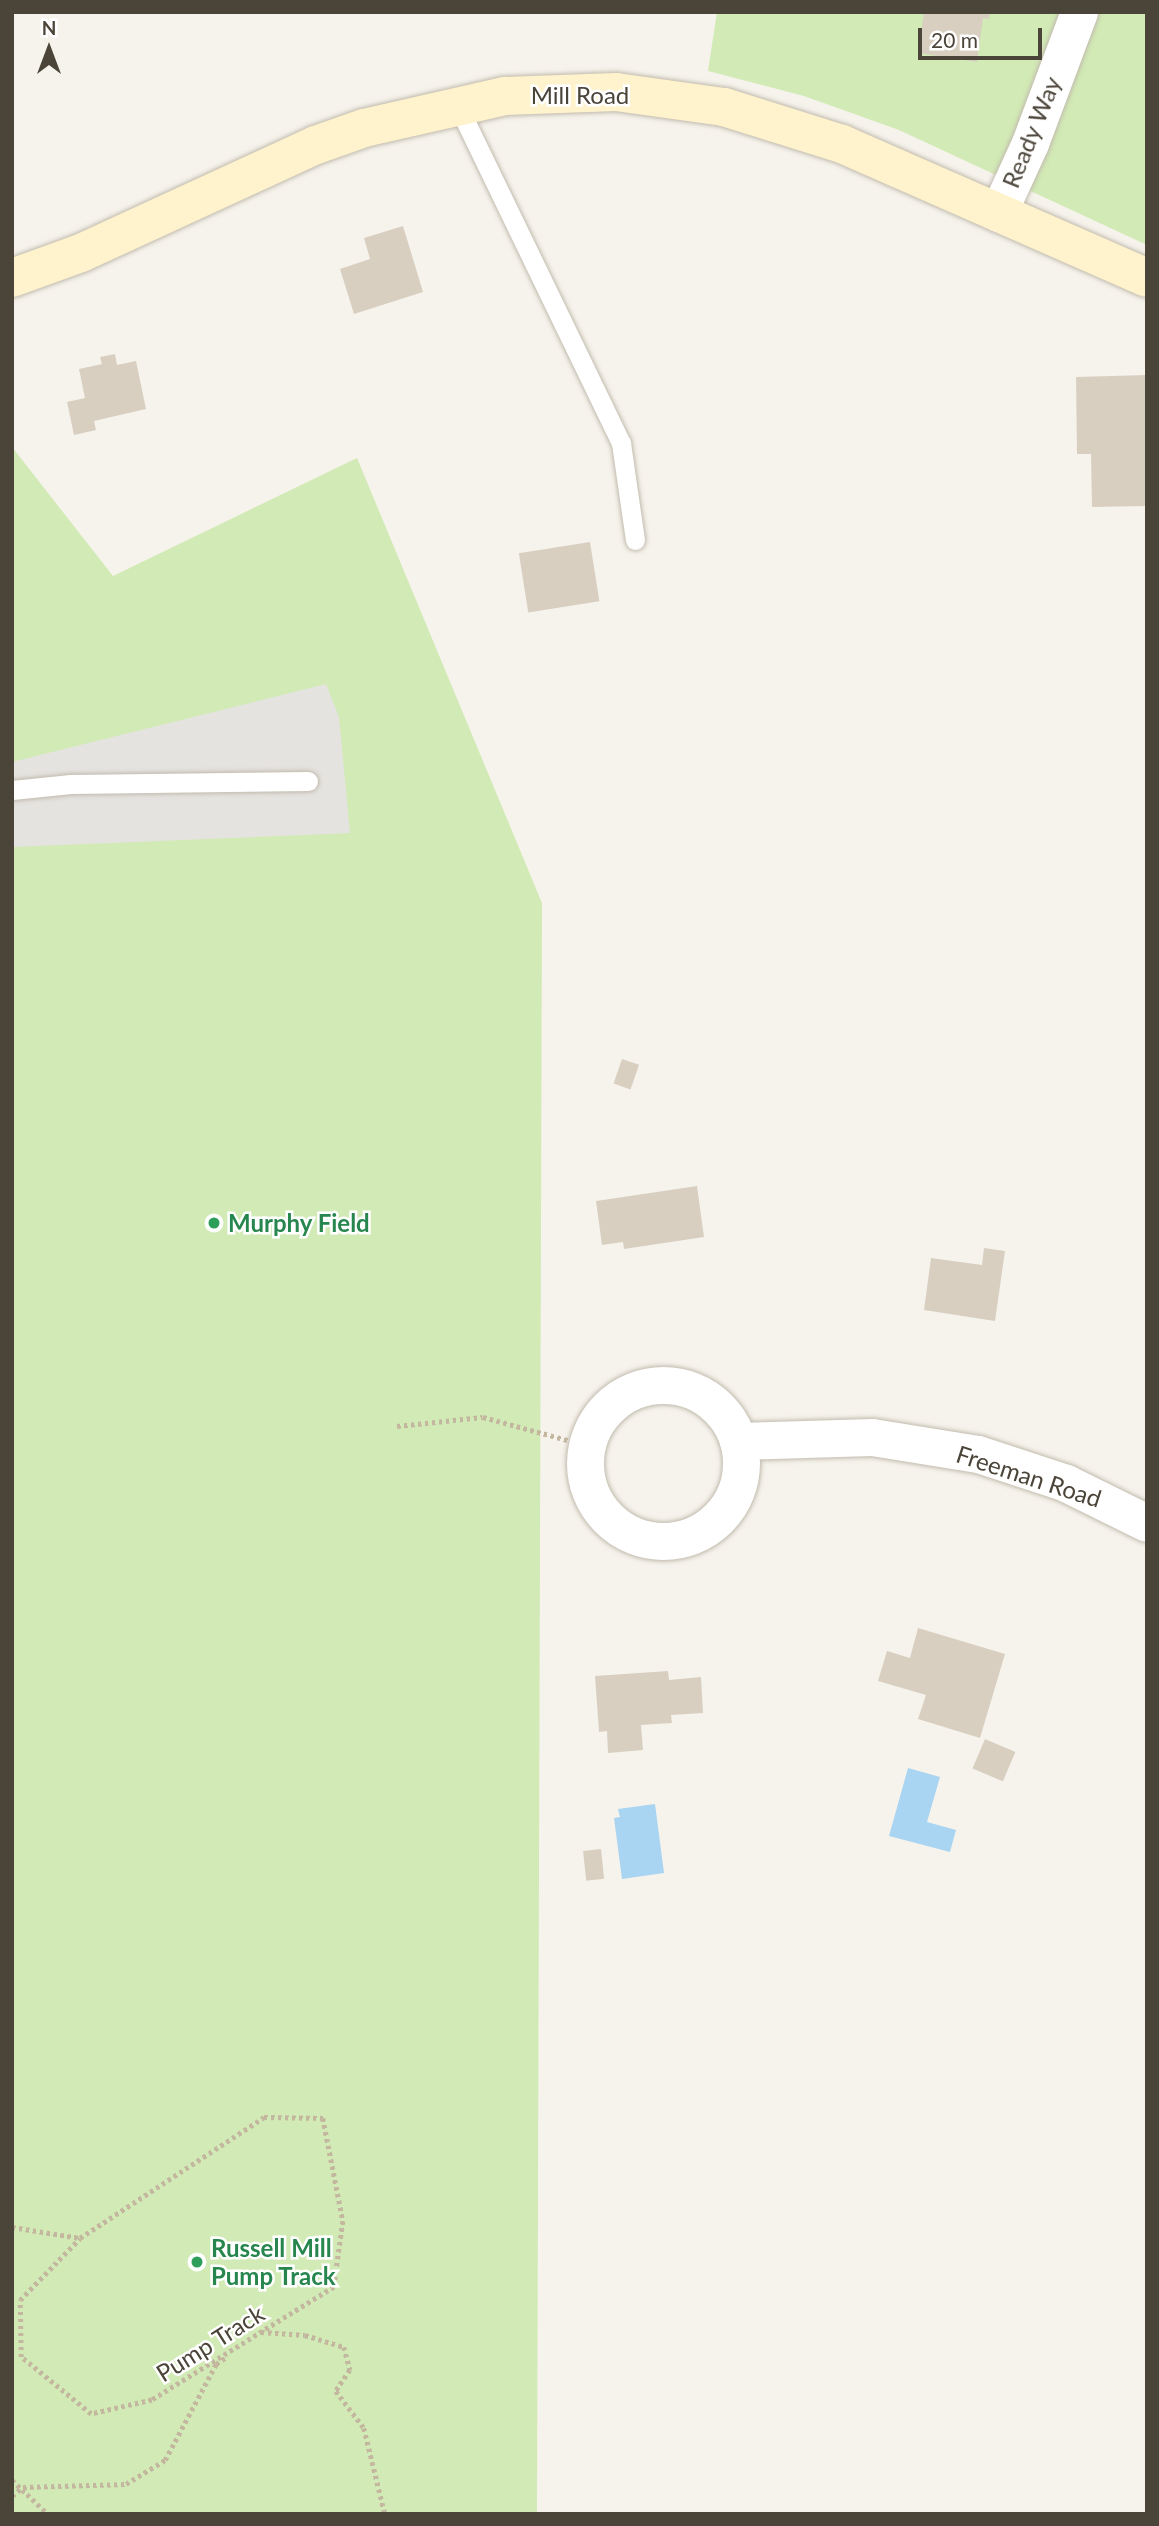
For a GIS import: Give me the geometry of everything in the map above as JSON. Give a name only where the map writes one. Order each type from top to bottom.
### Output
[{"type":"main road","name":"Mill Road","points":[[12,278],[102,244],[316,145],[457,104],[505,96],[616,92],[724,107],[842,144],[1147,278]]},
{"type":"street","name":"Ready Way","points":[[998,213],[1030,143],[1079,12]]},
{"type":"street","points":[[668,1385],[693,1390],[715,1404],[738,1441],[740,1477],[725,1510],[694,1534],[660,1541],[639,1537],[606,1516],[588,1485],[586,1445],[602,1413],[618,1399],[640,1388],[668,1385]]},
{"type":"street","name":"Freeman Road","points":[[738,1441],[872,1437],[978,1454],[1066,1483],[1147,1523]]},
{"type":"lane","points":[[457,104],[621,443],[635,540]]},
{"type":"lane","points":[[12,790],[71,784],[309,781]]},
{"type":"path","points":[[397,1426],[483,1417],[586,1445]]},
{"type":"path","name":"Pump Track","points":[[264,2117],[323,2118],[343,2221],[334,2287],[152,2400],[91,2414],[21,2357],[20,2300],[80,2238],[264,2117]]},
{"type":"path","points":[[12,2227],[80,2238]]},
{"type":"path","points":[[12,2496],[23,2487],[126,2484],[165,2460],[216,2364],[260,2332],[305,2334],[344,2347],[350,2370],[336,2391],[364,2428],[385,2514]]},
{"type":"path","points":[[12,2480],[23,2487],[48,2514]]},
{"type":"green space","points":[[717,12],[1147,12],[1147,245],[899,130],[804,96],[708,71]]},
{"type":"green space","points":[[12,447],[113,576],[357,458],[542,903],[537,2514],[12,2514]]},
{"type":"shaded area","points":[[326,684],[339,717],[350,833],[12,847],[12,762]]},
{"type":"water","points":[[908,1768],[940,1777],[927,1822],[956,1830],[950,1852],[889,1836]]},
{"type":"water","points":[[655,1804],[664,1873],[622,1879],[614,1818],[620,1817],[618,1809]]},
{"type":"building","points":[[924,12],[990,12],[989,19],[983,18],[977,62],[918,53]]},
{"type":"building","points":[[403,226],[423,292],[354,314],[340,269],[370,259],[364,238]]},
{"type":"building","points":[[115,354],[117,365],[136,361],[146,409],[94,421],[96,430],[74,435],[67,402],[85,398],[79,369],[102,364],[100,357]]},
{"type":"building","points":[[1147,375],[1147,506],[1092,507],[1091,454],[1077,454],[1076,377]]},
{"type":"building","points":[[590,542],[599,601],[528,613],[519,553]]},
{"type":"building","points":[[622,1059],[639,1065],[631,1089],[614,1084]]},
{"type":"building","points":[[697,1186],[704,1237],[624,1249],[623,1242],[602,1245],[596,1201]]},
{"type":"building","points":[[984,1248],[1005,1251],[995,1321],[924,1310],[931,1258],[982,1265]]},
{"type":"building","points":[[918,1628],[1005,1654],[980,1738],[918,1719],[926,1695],[878,1681],[887,1651],[910,1658]]},
{"type":"building","points":[[668,1671],[669,1680],[701,1677],[703,1713],[671,1715],[672,1723],[641,1725],[643,1750],[608,1753],[607,1731],[599,1732],[595,1676]]},
{"type":"building","points":[[985,1739],[1015,1752],[1003,1781],[972,1768]]},
{"type":"building","points":[[601,1849],[604,1879],[586,1881],[583,1851]]},
{"type":"place","name":"Murphy Field","points":[[214,1223]]},
{"type":"place","name":"Russell Mill Pump Track","points":[[197,2262]]}]
